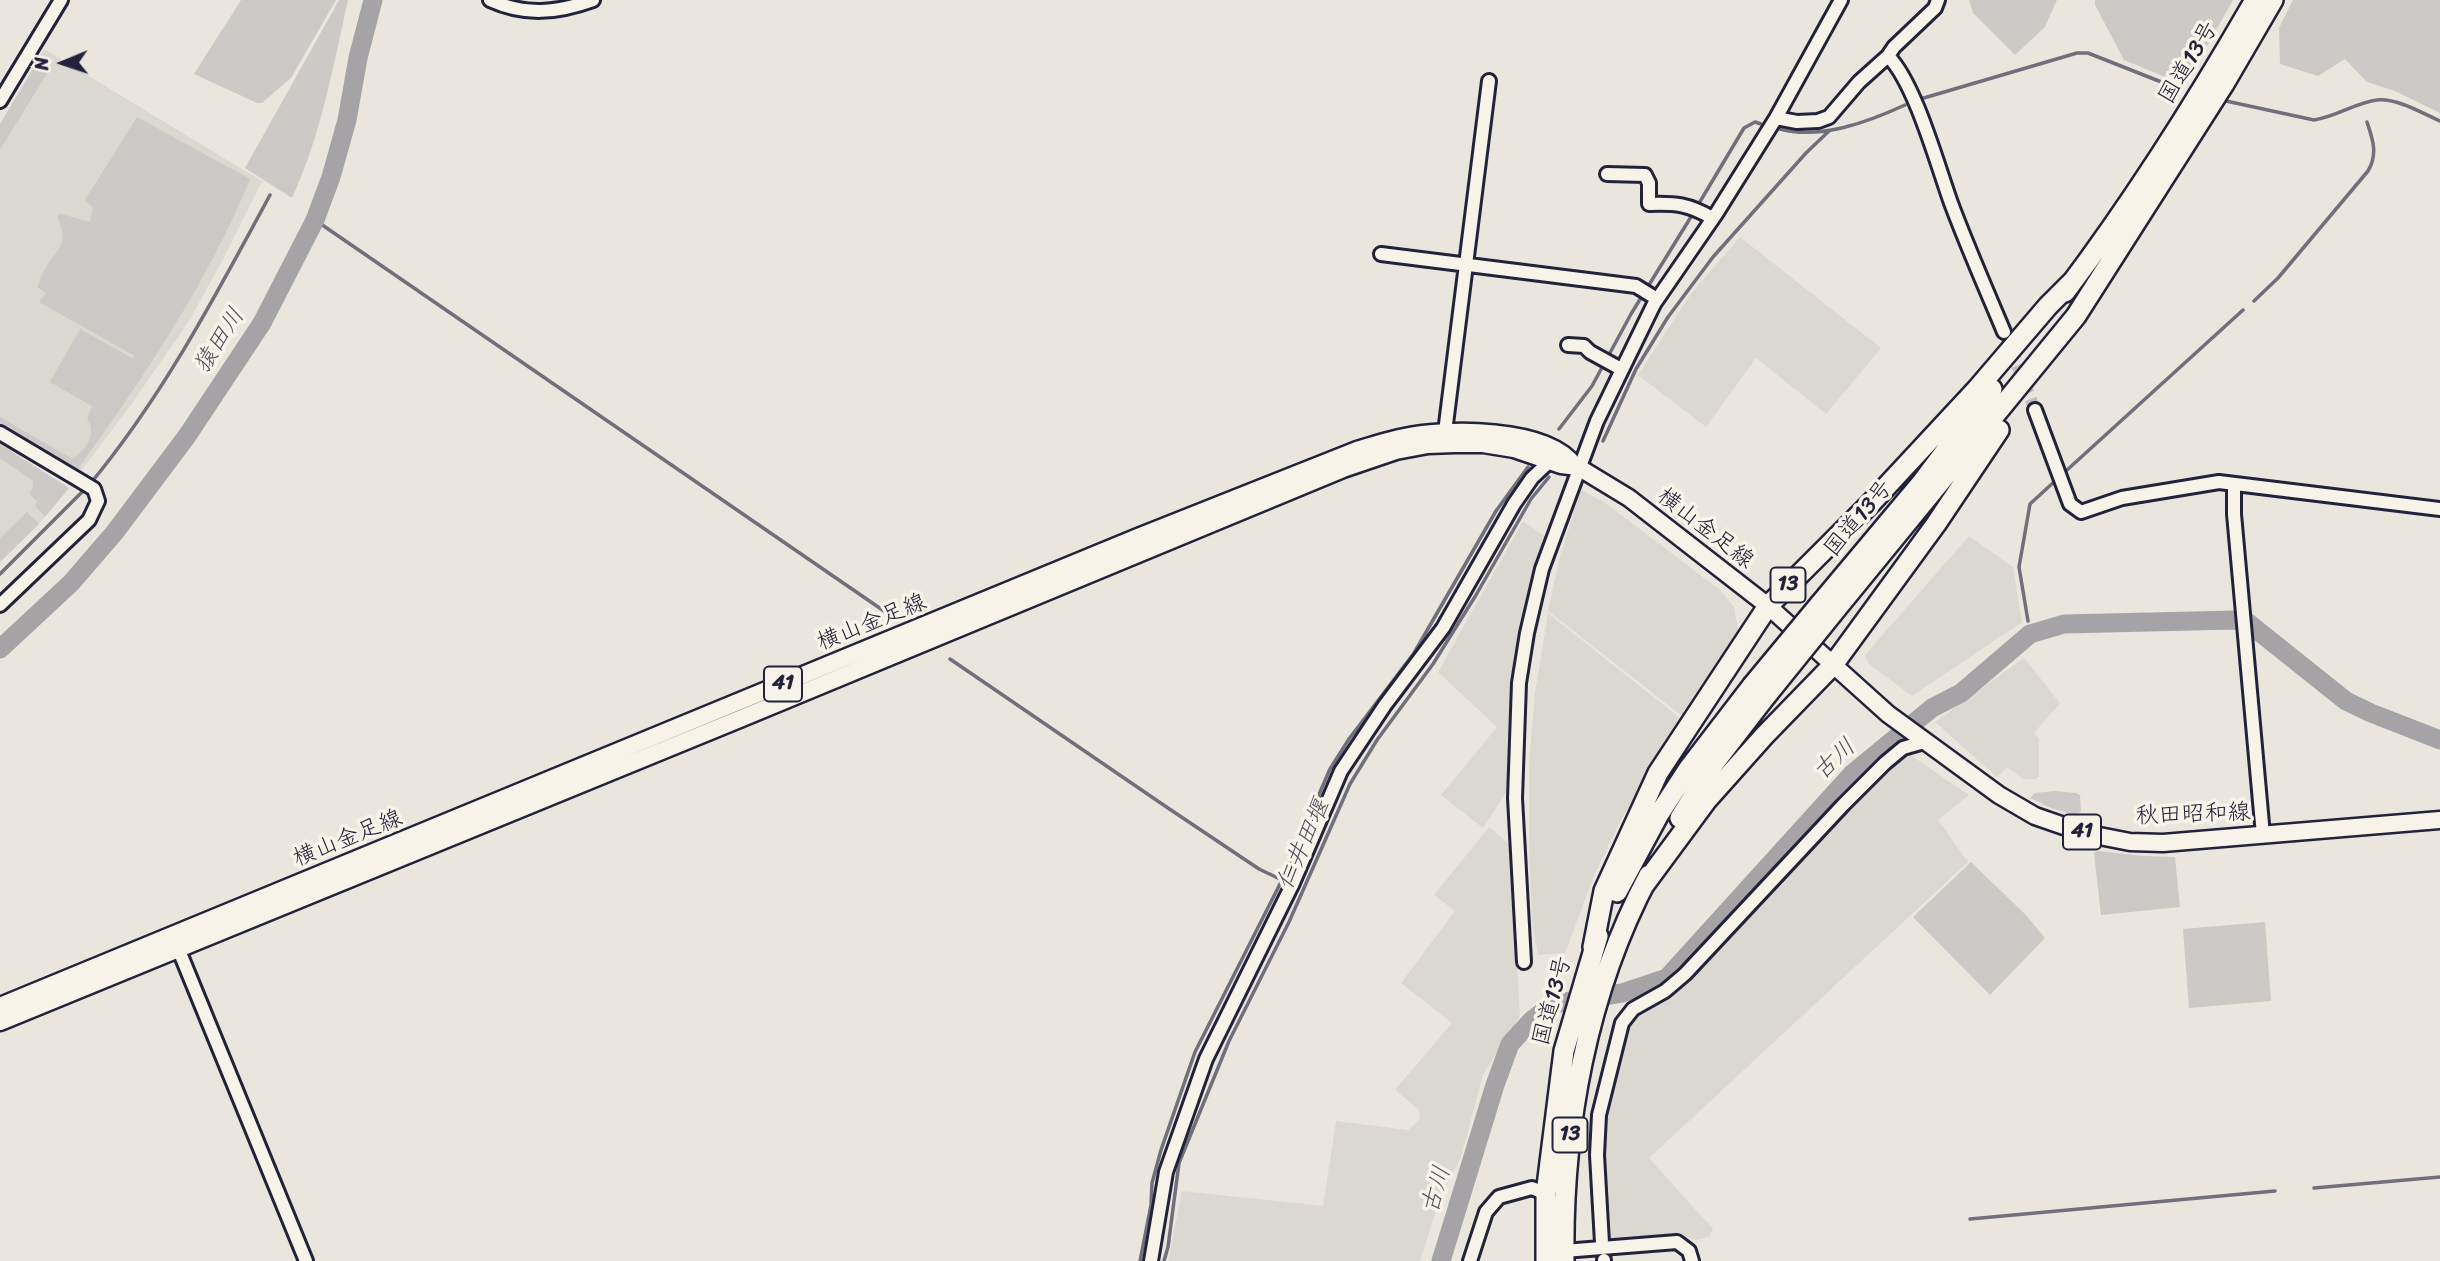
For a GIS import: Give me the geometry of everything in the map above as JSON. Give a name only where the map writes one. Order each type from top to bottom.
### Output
[{"type":"highway","name":"国道13号","points":[[1827,608],[2072,282],[2155,166],[2214,73],[2255,0]]},
{"type":"highway","name":"国道13号","points":[[1546,1261],[1546,1194],[1557,1091],[1573,1013],[1593,947],[1616,894],[1659,814],[1689,768],[1759,691],[2076,316],[2224,84],[2273,0]]},
{"type":"highway","name":"13","points":[[1593,947],[1604,891],[1658,773],[1768,606],[1881,492],[2072,282]]},
{"type":"highway","name":"13","points":[[1644,885],[1706,802],[1764,736],[1833,665],[1936,524],[2076,316]]},
{"type":"highway","name":"国道13号","points":[[1564,1256],[1564,1189],[1575,1099],[1595,1011],[1620,934],[1681,815],[1759,691]]},
{"type":"main road","name":"横山金足線","points":[[0,1022],[768,708],[1351,465],[1445,438],[1485,433],[1524,439],[1566,454],[1576,466],[1629,498],[1768,606],[1833,665]]},
{"type":"main road","name":"横山金足線","points":[[0,1006],[1325,463],[1403,437],[1445,438],[1503,447],[1561,465],[1576,466]]},
{"type":"main road","name":"秋田昭和線","points":[[1833,665],[1924,742],[1999,795],[2035,816],[2084,833],[2130,842],[2163,843],[2440,820]]},
{"type":"street","points":[[0,100],[61,0]]},
{"type":"street","points":[[490,0],[505,7],[540,12],[569,8],[593,0]]},
{"type":"street","points":[[1524,962],[1516,798],[1519,683],[1542,569],[1612,363],[1650,293],[1702,212],[1776,118],[1841,0]]},
{"type":"street","points":[[1776,118],[1797,122],[1818,121],[1829,117],[1859,82],[1935,8],[1938,0]]},
{"type":"street","points":[[1888,55],[1896,64],[1915,105],[1952,206],[2004,332]]},
{"type":"street","points":[[1445,438],[1489,81]]},
{"type":"street","points":[[1607,173],[1645,176],[1649,183],[1649,204],[1669,204],[1702,212]]},
{"type":"street","points":[[1381,254],[1466,263],[1650,293]]},
{"type":"street","points":[[1568,345],[1584,346],[1612,363]]},
{"type":"street","points":[[2035,410],[2070,504],[2081,512],[2122,498],[2219,482],[2440,509]]},
{"type":"street","points":[[0,433],[88,486],[98,501],[89,520],[0,605]]},
{"type":"street","points":[[1151,1261],[1166,1172],[1201,1072],[1293,883],[1341,771],[1385,705],[1443,628],[1514,504],[1532,478],[1551,460]]},
{"type":"street","points":[[2234,484],[2243,623],[2263,835]]},
{"type":"street","points":[[1602,1243],[1597,1155],[1599,1115],[1622,1023],[1633,1010],[1665,991],[1685,974],[1885,762],[1903,748],[1924,742]]},
{"type":"street","points":[[178,948],[306,1261]]},
{"type":"street","points":[[1470,1261],[1486,1212],[1499,1196],[1532,1188],[1546,1194]]},
{"type":"street","points":[[1564,1256],[1677,1242],[1689,1251],[1692,1261]]},
{"type":"shaded area","points":[[241,0],[336,0],[291,78],[262,103],[194,74]]},
{"type":"shaded area","points":[[339,0],[348,0],[331,76],[319,126],[292,198],[245,168]]},
{"type":"shaded area","points":[[1969,0],[2057,0],[2045,27],[2015,55],[1973,13]]},
{"type":"shaded area","points":[[2095,0],[2233,0],[2185,85],[2124,60],[2095,5]]},
{"type":"shaded area","points":[[2293,0],[2440,0],[2440,113],[2395,91],[2367,82],[2345,59],[2318,76],[2280,64],[2279,28]]},
{"type":"shaded area","points":[[44,49],[262,181],[191,318],[81,471],[73,466],[68,468],[0,429],[0,124]]},
{"type":"shaded area","points":[[37,63],[49,70],[0,150],[0,124]]},
{"type":"shaded area","points":[[137,117],[250,179],[214,256],[172,329],[78,469],[73,466],[68,468],[0,429],[0,417],[71,458],[81,452],[88,442],[91,430],[87,419],[92,406],[50,382],[80,329],[132,358],[135,356],[39,302],[46,293],[37,287],[62,240],[57,216],[61,214],[90,222],[93,208],[85,200]]},
{"type":"shaded area","points":[[1740,237],[1881,348],[1826,414],[1756,358],[1706,427],[1638,375],[1690,295]]},
{"type":"shaded area","points":[[0,444],[69,488],[45,517],[35,506],[37,501],[29,494],[33,481],[0,458]]},
{"type":"shaded area","points":[[0,449],[69,488],[39,524],[0,562]]},
{"type":"shaded area","points":[[1581,490],[1604,502],[1720,590],[1734,607],[1740,641],[1682,716],[1548,611],[1560,556]]},
{"type":"shaded area","points":[[27,512],[39,524],[0,562],[0,538]]},
{"type":"shaded area","points":[[1523,521],[1547,538],[1527,613],[1512,783],[1483,828],[1441,795],[1497,727],[1438,672]]},
{"type":"shaded area","points":[[1969,536],[2013,567],[2022,622],[1912,696],[1869,664],[1865,655]]},
{"type":"shaded area","points":[[1548,613],[1680,718],[1620,822],[1596,871],[1565,953],[1538,955],[1532,921],[1529,763],[1535,693]]},
{"type":"shaded area","points":[[2024,658],[2060,703],[2034,733],[2039,739],[2039,777],[2023,779],[2007,767],[1997,777],[1935,722]]},
{"type":"shaded area","points":[[1906,752],[1969,795],[1938,820],[1968,862],[1649,1158],[1713,1229],[1710,1236],[1697,1240],[1683,1237],[1606,1244],[1600,1154],[1603,1113],[1623,1024],[1632,1014],[1667,995],[1865,787]]},
{"type":"shaded area","points":[[2055,791],[2080,795],[2081,811],[2076,816],[2030,798],[2035,793]]},
{"type":"shaded area","points":[[1489,827],[1510,845],[1520,1016],[1483,1075],[1461,1157],[1440,1198],[1420,1261],[1168,1261],[1182,1191],[1323,1206],[1336,1121],[1408,1130],[1420,1119],[1419,1110],[1395,1090],[1452,1023],[1401,983],[1455,911],[1434,895]]},
{"type":"shaded area","points":[[2098,851],[2175,857],[2180,907],[2101,915],[2094,853]]},
{"type":"shaded area","points":[[1971,862],[2026,915],[2045,938],[1990,995],[1913,917]]},
{"type":"shaded area","points":[[2265,922],[2271,1001],[2189,1008],[2183,929]]},
{"type":"waterway","name":"猿田川","points":[[0,649],[71,583],[115,532],[187,436],[262,323],[315,220],[331,177],[347,120],[358,58],[373,0]]},
{"type":"waterway","points":[[1917,100],[2077,53],[2088,53],[2174,87]]},
{"type":"waterway","points":[[2226,101],[2314,120],[2369,101],[2385,100],[2440,121]]},
{"type":"waterway","points":[[1780,129],[1811,132],[1844,128],[1905,105]]},
{"type":"waterway","points":[[1698,205],[1744,128],[1755,122],[1761,124]]},
{"type":"waterway","points":[[2254,301],[2278,278],[2368,171],[2374,153],[2367,122]]},
{"type":"waterway","points":[[1603,441],[1636,369],[1668,317],[1713,257],[1829,131]]},
{"type":"waterway","points":[[90,484],[165,380],[209,307],[270,195]]},
{"type":"waterway","points":[[1559,429],[1592,386],[1631,314],[1694,212]]},
{"type":"waterway","points":[[315,220],[884,611]]},
{"type":"waterway","points":[[2067,470],[2243,310]]},
{"type":"waterway","points":[[1140,1261],[1151,1205],[1152,1183],[1195,1052],[1282,880],[1330,769],[1349,739],[1414,653],[1496,511],[1528,467]]},
{"type":"waterway","name":"仁井田堰","points":[[1164,1261],[1179,1163],[1229,1041],[1289,922],[1350,784],[1377,740],[1433,664],[1531,499],[1549,477]]},
{"type":"waterway","points":[[2028,621],[2019,567],[2030,504],[2055,481]]},
{"type":"waterway","points":[[0,574],[85,489]]},
{"type":"waterway","name":"古川","points":[[1441,1261],[1510,1044],[1532,1020],[1553,1004],[1622,993],[1667,978],[1853,773],[1932,708],[1961,693],[2030,634],[2064,624],[2235,620],[2247,622],[2346,701],[2440,740]]},
{"type":"waterway","points":[[950,659],[1259,869],[1282,880]]},
{"type":"waterway","points":[[2314,1188],[2440,1177]]},
{"type":"waterway","points":[[1970,1219],[2275,1191]]},
{"type":"tunnel","points":[[2004,332],[2035,410]]}]
